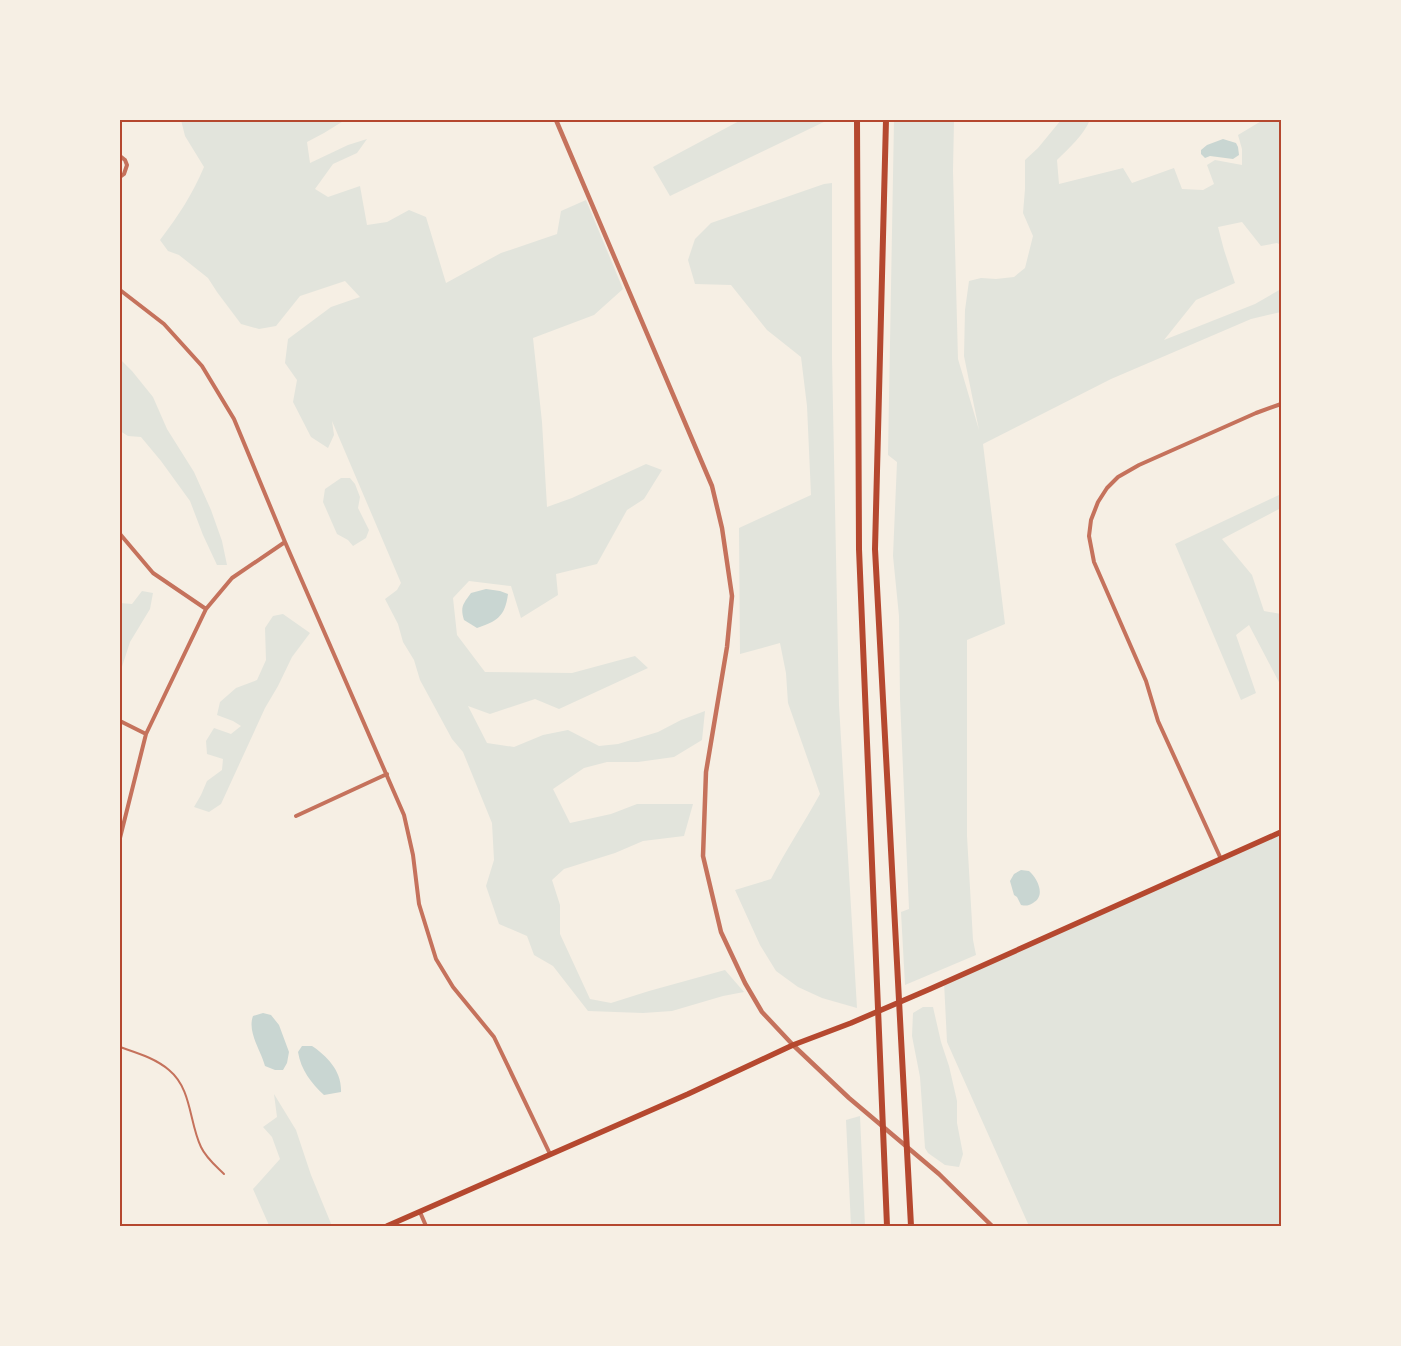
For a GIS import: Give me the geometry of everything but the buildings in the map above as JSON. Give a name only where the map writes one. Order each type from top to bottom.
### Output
[{"type":"highway","points":[[857,120],[859,548],[886,1226]]},
{"type":"highway","points":[[886,120],[875,549],[911,1226]]},
{"type":"main road","points":[[387,1226],[688,1094],[793,1045],[930,990],[1281,832]]},
{"type":"street","points":[[556,120],[712,486],[722,528],[732,596],[727,647],[706,772],[703,856],[721,932],[745,983],[762,1012],[793,1045],[849,1098],[939,1174],[992,1226]]},
{"type":"street","points":[[120,156],[127,165],[124,174],[120,177]]},
{"type":"street","points":[[120,290],[164,324],[202,366],[234,419],[285,542],[404,815],[413,855],[419,904],[436,959],[453,987],[494,1037],[550,1154]]},
{"type":"street","points":[[1221,859],[1158,721],[1146,681],[1094,562],[1089,536],[1098,502],[1107,488],[1118,477],[1139,465],[1281,403],[1281,395]]},
{"type":"street","points":[[120,534],[153,574],[206,609]]},
{"type":"street","points":[[120,838],[146,734],[206,609],[232,578],[285,542]]},
{"type":"street","points":[[120,721],[146,734]]},
{"type":"street","points":[[296,816],[387,774]]},
{"type":"street","points":[[420,1212],[426,1226]]},
{"type":"lane","points":[[120,1047],[147,1056],[169,1069],[181,1083],[201,1147],[207,1158],[224,1174]]},
{"type":"shaded area","points":[[181,120],[345,120],[307,142],[310,163],[348,145],[367,139],[357,153],[333,164],[315,189],[328,197],[360,186],[367,225],[387,222],[409,210],[426,217],[446,283],[501,253],[557,234],[561,211],[586,200],[623,289],[594,315],[533,338],[542,422],[547,507],[572,498],[646,464],[662,470],[644,499],[627,510],[597,564],[556,574],[558,595],[521,618],[511,586],[469,581],[453,598],[457,635],[485,672],[572,673],[635,656],[648,668],[559,709],[535,699],[490,714],[468,706],[487,743],[514,747],[543,735],[568,730],[599,746],[618,744],[658,732],[681,720],[705,711],[702,740],[674,757],[638,762],[607,762],[584,768],[553,789],[570,823],[611,814],[637,804],[693,804],[684,836],[643,841],[615,853],[564,869],[552,880],[560,905],[560,934],[590,999],[611,1003],[725,970],[744,992],[672,1011],[643,1013],[588,1011],[553,966],[534,955],[527,936],[499,924],[486,886],[494,860],[492,823],[463,752],[452,739],[420,680],[414,660],[403,642],[398,624],[385,599],[397,590],[401,583],[332,421],[334,435],[328,448],[311,437],[293,402],[297,380],[285,363],[288,339],[331,307],[360,297],[345,281],[300,296],[276,326],[259,329],[241,324],[208,278],[179,255],[168,251],[160,240],[185,205],[204,167],[185,136]]},
{"type":"shaded area","points":[[741,120],[828,120],[670,196],[653,167]]},
{"type":"shaded area","points":[[894,120],[954,120],[953,171],[958,359],[979,430],[964,356],[965,310],[969,281],[981,278],[1014,277],[1025,268],[1033,236],[1023,213],[1025,160],[1038,148],[1061,120],[1090,120],[1080,137],[1057,160],[1059,184],[1123,168],[1132,183],[1174,168],[1182,189],[1203,190],[1214,184],[1207,165],[1215,160],[1242,165],[1242,149],[1238,135],[1263,120],[1281,120],[1281,245],[1277,243],[1261,246],[1242,222],[1218,227],[1235,283],[1196,300],[1164,340],[1255,304],[1281,289],[1281,312],[1251,319],[1111,379],[983,444],[1005,624],[967,640],[967,836],[973,940],[976,955],[905,985],[901,912],[909,909],[900,699],[899,616],[893,556],[897,462],[888,455]]},
{"type":"shaded area","points":[[1223,139],[1236,143],[1239,155],[1233,159],[1210,156],[1205,158],[1201,154],[1201,150],[1207,145]]},
{"type":"shaded area","points":[[832,183],[832,358],[839,705],[857,1008],[822,998],[798,987],[776,971],[760,945],[735,890],[771,879],[820,794],[788,703],[786,673],[780,643],[740,654],[739,528],[811,495],[807,406],[801,357],[767,330],[731,285],[695,284],[688,260],[695,239],[711,223],[824,184]]},
{"type":"shaded area","points":[[120,359],[153,397],[167,429],[194,472],[222,541],[227,565],[217,565],[190,501],[161,461],[141,437],[128,436],[120,431]]},
{"type":"shaded area","points":[[341,478],[350,478],[355,484],[360,497],[358,508],[369,530],[366,538],[353,546],[348,540],[337,534],[323,502],[325,489]]},
{"type":"shaded area","points":[[1281,494],[1281,508],[1222,539],[1252,575],[1264,611],[1281,614],[1281,686],[1249,625],[1236,635],[1256,693],[1241,700],[1175,544]]},
{"type":"shaded area","points":[[486,589],[508,594],[507,602],[499,617],[477,628],[464,620],[463,606],[471,593]]},
{"type":"shaded area","points":[[142,591],[153,593],[150,609],[130,642],[120,673],[120,603],[132,604]]},
{"type":"shaded area","points":[[283,614],[310,633],[292,657],[265,708],[221,804],[209,812],[194,807],[207,781],[222,770],[223,759],[207,754],[206,741],[214,728],[231,734],[241,726],[217,715],[220,702],[236,688],[257,680],[266,660],[265,628],[273,616]]},
{"type":"shaded area","points":[[1281,834],[1281,1226],[1029,1226],[947,1042],[944,982]]},
{"type":"shaded area","points":[[1021,870],[1029,871],[1038,883],[1040,892],[1037,900],[1027,905],[1021,905],[1014,895],[1010,881],[1014,874]]},
{"type":"shaded area","points":[[923,1007],[933,1007],[957,1101],[957,1123],[963,1154],[959,1167],[945,1165],[928,1153],[925,1148],[920,1077],[912,1036],[913,1013]]},
{"type":"shaded area","points":[[263,1013],[271,1015],[279,1025],[289,1052],[287,1063],[283,1070],[275,1070],[265,1066],[255,1041],[252,1028],[253,1016]]},
{"type":"shaded area","points":[[302,1046],[312,1046],[328,1059],[339,1077],[341,1092],[324,1095],[315,1086],[307,1076],[299,1059],[298,1052]]},
{"type":"shaded area","points":[[274,1094],[296,1130],[311,1175],[332,1226],[269,1226],[253,1189],[280,1159],[272,1137],[263,1127],[277,1117]]},
{"type":"shaded area","points":[[860,1116],[865,1226],[851,1226],[846,1120]]}]
